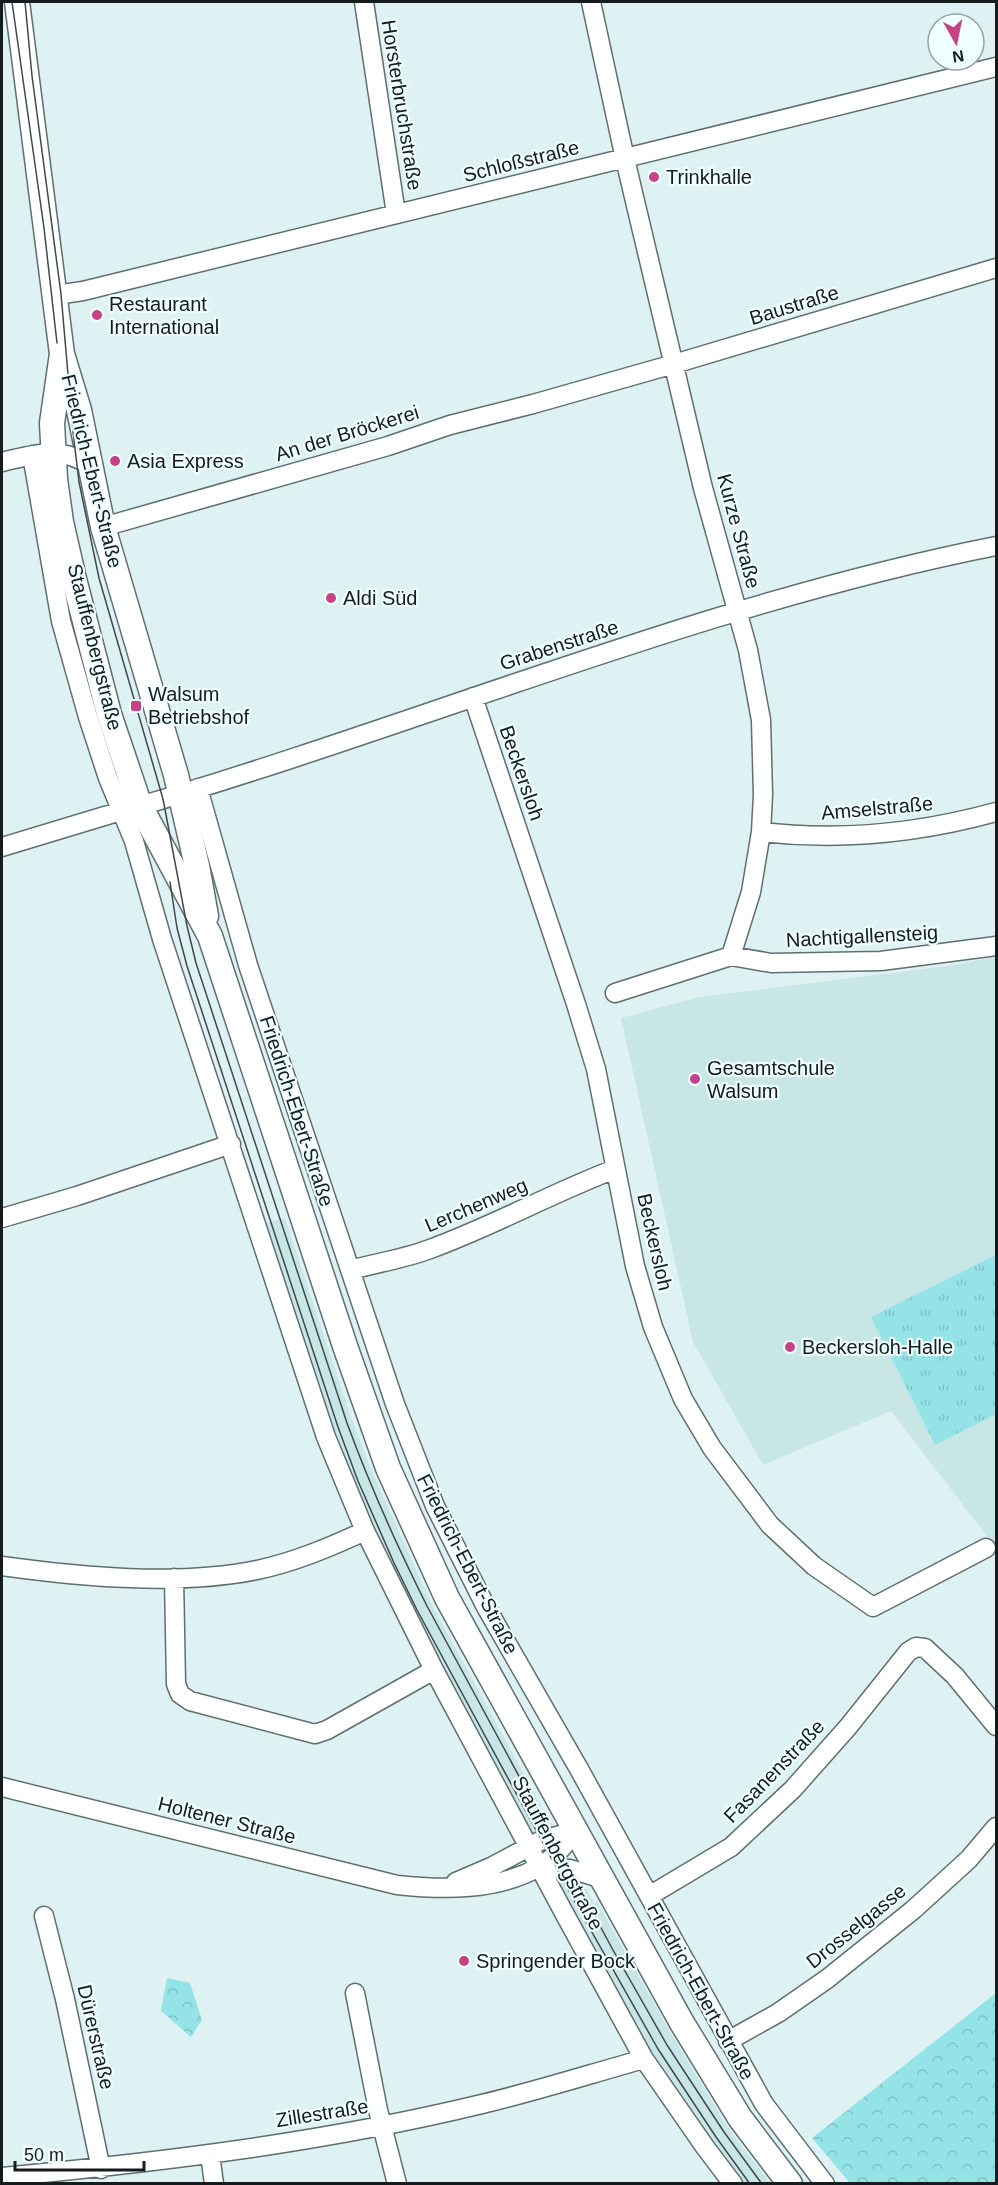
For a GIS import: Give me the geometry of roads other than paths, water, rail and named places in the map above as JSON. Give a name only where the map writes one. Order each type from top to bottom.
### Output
[{"type":"main road","points":[[17,2],[62,354]]},
{"type":"main road","name":"Friedrich-Ebert-Straße","points":[[62,354],[52,423],[42,453],[111,720],[131,808],[210,936]]},
{"type":"main road","name":"Friedrich-Ebert-Straße","points":[[62,354],[79,410],[103,527],[190,790],[197,866],[210,936],[345,1346],[388,1468],[447,1598],[688,2033],[740,2118],[790,2184]]},
{"type":"street","name":"Horsterbruchstraße","points":[[364,2],[396,214]]},
{"type":"street","name":"Kurze Straße","points":[[591,2],[625,159],[703,488],[748,650],[761,720],[763,795],[761,832],[751,892],[731,956]]},
{"type":"street","name":"Schloßstraße","points":[[56,295],[83,291],[996,67]]},
{"type":"street","name":"Baustraße","points":[[604,383],[996,268]]},
{"type":"street","name":"An der Bröckerei","points":[[103,527],[378,449],[450,425],[604,383]]},
{"type":"street","points":[[2,462],[42,453],[76,456],[90,465]]},
{"type":"street","name":"Grabenstraße","points":[[2,847],[190,790],[738,611],[893,569],[996,546]]},
{"type":"street","name":"Beckersloh","points":[[473,697],[596,1070],[635,1266],[653,1327],[683,1399],[712,1448],[770,1525],[814,1566],[873,1607],[986,1548]]},
{"type":"street","name":"Friedrich-Ebert-Straße","points":[[190,790],[395,1404],[435,1506],[486,1607],[764,2104],[825,2184]]},
{"type":"street","name":"Stauffenbergstraße","points":[[131,808],[134,841],[162,939],[326,1437],[365,1531],[434,1670],[536,1844],[540,1867],[644,2059],[733,2184]]},
{"type":"street","name":"Amselstraße","points":[[761,832],[834,837],[898,832],[960,822],[996,812]]},
{"type":"street","name":"Nachtigallensteig","points":[[731,956],[771,963],[881,961],[996,946]]},
{"type":"street","points":[[615,993],[731,956]]},
{"type":"street","points":[[2,1218],[77,1196],[231,1144]]},
{"type":"street","name":"Lerchenweg","points":[[350,1270],[428,1250],[615,1169]]},
{"type":"street","points":[[2,1566],[100,1575],[174,1578],[216,1576],[257,1570],[322,1551],[365,1531]]},
{"type":"street","points":[[174,1578],[176,1684],[180,1694],[190,1701],[315,1734],[327,1730],[434,1670]]},
{"type":"street","name":"Fasanenstraße","points":[[649,1896],[730,1847],[793,1789],[848,1727],[908,1652],[916,1647],[925,1648],[955,1676],[996,1726]]},
{"type":"street","name":"Holtener Straße","points":[[2,1787],[397,1885],[468,1887],[512,1878],[540,1867],[576,1831]]},
{"type":"street","points":[[536,1844],[562,1806]]},
{"type":"street","name":"Drosselgasse","points":[[728,2041],[778,2013],[827,1979],[937,1888],[969,1859],[996,1827]]},
{"type":"street","name":"Holtener Straße","points":[[443,1887],[491,1867],[536,1844],[576,1831]]},
{"type":"street","name":"Holtener Straße","points":[[540,1867],[570,1869],[603,1879]]},
{"type":"street","name":"Dürerstraße","points":[[44,1916],[73,2034],[101,2169]]},
{"type":"street","points":[[355,1993],[398,2184]]},
{"type":"street","name":"Zillestraße","points":[[2,2177],[37,2179],[210,2154],[383,2125],[483,2104],[644,2059]]},
{"type":"street","points":[[210,2154],[214,2184]]},
{"type":"tram line","points":[[12,2],[44,228],[57,343]]},
{"type":"tram line","points":[[25,2],[32,76],[61,294],[79,482],[99,578],[163,799],[196,963],[347,1423],[384,1516],[427,1606],[613,1950],[667,2045],[724,2132],[762,2184]]},
{"type":"tram line","points":[[170,882],[177,928],[187,966],[338,1427],[358,1481],[394,1563],[417,1610],[576,1904],[658,2049],[750,2184]]},
{"type":"place","name":"Trinkhalle","points":[[654,177]]},
{"type":"place","name":"Restaurant International","points":[[97,315]]},
{"type":"place","name":"Asia Express","points":[[115,461]]},
{"type":"place","name":"Aldi Süd","points":[[331,598]]},
{"type":"place","name":"Walsum Betriebshof","points":[[136,706]]},
{"type":"place","name":"Gesamtschule Walsum","points":[[695,1079]]},
{"type":"place","name":"Beckersloh-Halle","points":[[790,1347]]},
{"type":"place","name":"Springender Bock","points":[[464,1961]]}]
